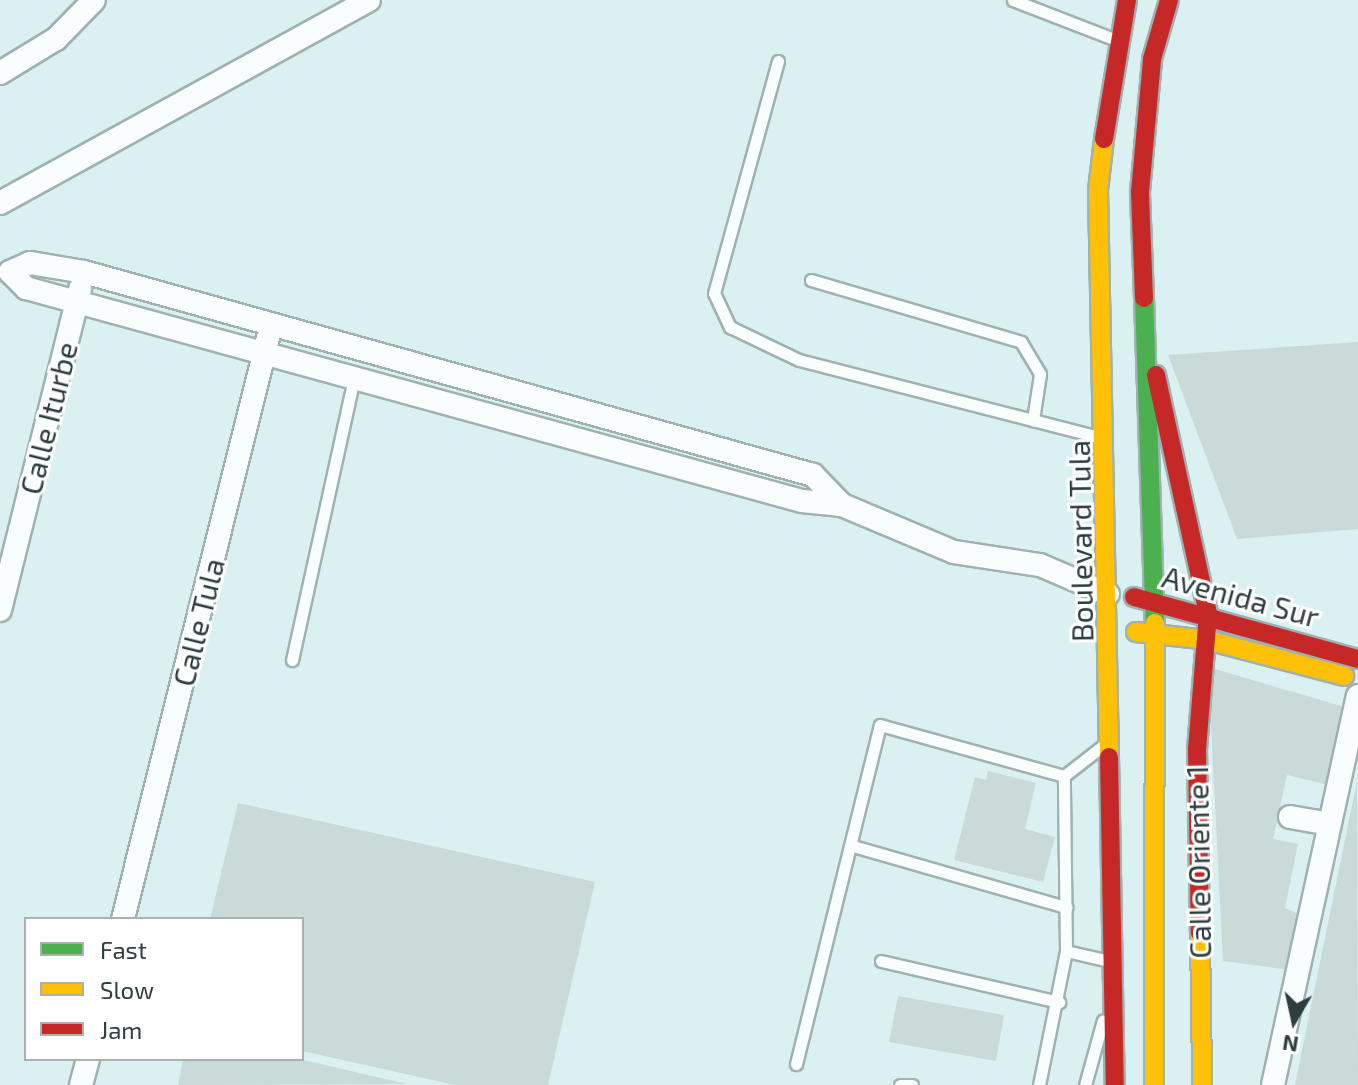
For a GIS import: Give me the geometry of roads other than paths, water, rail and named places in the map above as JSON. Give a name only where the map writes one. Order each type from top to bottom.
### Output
[{"type":"main road","name":"Boulevard Tula","points":[[1115,1085],[1110,961],[1107,440],[1098,190],[1115,39],[1127,0]]},
{"type":"main road","points":[[1154,1085],[1155,632],[1140,192],[1152,59],[1169,0]]},
{"type":"main road","name":"Calle Oriente 1","points":[[1145,357],[1169,413],[1208,613],[1197,750],[1202,1085]]},
{"type":"main road","name":"Avenida Sur","points":[[1108,594],[1153,599],[1208,613],[1358,659]]},
{"type":"main road","name":"Avenida Sur","points":[[1109,631],[1155,632],[1207,640],[1358,680]]},
{"type":"street","points":[[0,73],[56,39],[94,0]]},
{"type":"street","points":[[0,203],[369,0]]},
{"type":"street","points":[[842,505],[813,475],[84,272],[30,263],[10,272],[26,288],[802,501],[842,505],[954,552],[1040,565],[1108,594]]},
{"type":"street","name":"Calle Iturbe","points":[[0,610],[84,272]]},
{"type":"street","name":"Calle Tula","points":[[124,917],[271,324]]},
{"type":"street","points":[[1273,1085],[1358,696]]},
{"type":"street","points":[[1290,817],[1329,824]]},
{"type":"street","points":[[81,1085],[87,1061]]},
{"type":"lane","points":[[1013,0],[1115,39]]},
{"type":"lane","points":[[778,61],[714,293],[730,327],[799,360],[1107,440]]},
{"type":"lane","points":[[811,280],[1021,342],[1040,374],[1033,420]]},
{"type":"lane","points":[[292,660],[354,377]]},
{"type":"lane","points":[[796,1064],[853,846],[880,725],[1064,776]]},
{"type":"lane","points":[[1064,776],[1110,741]]},
{"type":"lane","points":[[1041,1085],[1059,1002],[1066,951],[1064,776]]},
{"type":"lane","points":[[853,846],[1066,907]]},
{"type":"lane","points":[[1066,951],[1110,961]]},
{"type":"lane","points":[[881,961],[1059,1002]]},
{"type":"lane","points":[[1085,1085],[1112,993]]},
{"type":"lane","points":[[900,1085],[912,1085]]}]
